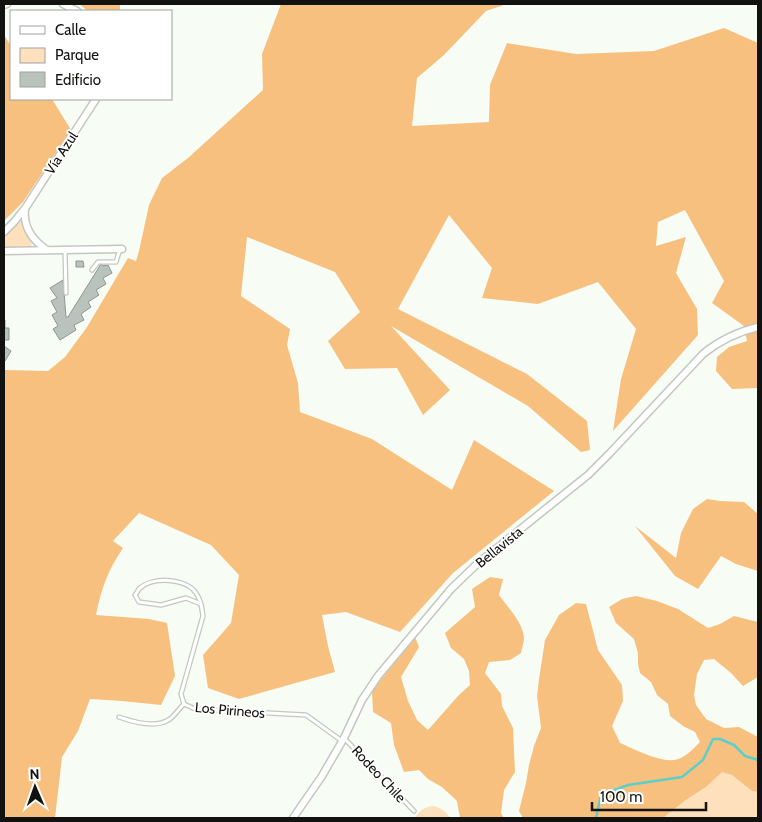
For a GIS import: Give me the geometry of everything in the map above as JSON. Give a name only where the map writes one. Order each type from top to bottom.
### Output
[{"type":"street","points":[[63,4],[76,10]]},
{"type":"street","name":"Vía Azul","points":[[4,232],[26,206],[95,100]]},
{"type":"street","points":[[26,206],[25,218],[27,228],[36,242],[48,251]]},
{"type":"street","points":[[4,251],[121,249]]},
{"type":"street","name":"Bellavista","points":[[293,818],[322,776],[362,700],[378,676],[465,575],[599,464],[703,354],[728,337],[758,327]]},
{"type":"lane","points":[[92,270],[98,262],[116,262],[121,249]]},
{"type":"lane","points":[[65,250],[66,293]]},
{"type":"lane","points":[[156,580],[170,581],[184,584],[196,592],[201,604],[186,598],[161,605],[139,602],[136,595],[139,589],[156,580]]},
{"type":"lane","name":"Los Pirineos","points":[[201,604],[203,616],[181,694],[184,704],[195,709],[306,714],[343,739]]},
{"type":"lane","points":[[119,717],[133,722],[157,723],[168,720],[184,704]]},
{"type":"lane","name":"Rodeo Chile","points":[[343,739],[414,811]]},
{"type":"green space","points":[[21,222],[32,245],[30,247],[4,247],[4,237]]},
{"type":"green space","points":[[722,771],[732,775],[752,791],[758,792],[758,818],[663,818],[706,787]]},
{"type":"green space","points":[[433,806],[443,810],[450,818],[415,818],[422,810]]},
{"type":"shaded area","points":[[79,4],[120,4],[120,10],[87,10]]},
{"type":"shaded area","points":[[281,4],[507,4],[486,11],[444,55],[417,78],[412,126],[489,122],[490,85],[507,43],[576,54],[654,51],[724,28],[758,43],[758,388],[732,389],[716,371],[717,357],[729,347],[747,341],[744,326],[712,303],[724,281],[685,210],[658,222],[656,246],[686,237],[676,273],[697,309],[698,335],[613,431],[621,379],[636,329],[598,282],[538,304],[482,298],[492,268],[449,215],[398,309],[527,374],[587,421],[590,450],[581,452],[528,406],[391,326],[450,390],[423,415],[397,368],[345,369],[328,341],[360,312],[335,272],[247,237],[241,296],[290,329],[287,345],[298,383],[300,412],[372,439],[452,490],[474,440],[554,491],[453,573],[400,632],[346,612],[322,615],[335,672],[239,699],[208,688],[203,655],[231,623],[239,575],[211,545],[139,513],[113,541],[123,548],[106,580],[96,615],[149,619],[167,623],[175,676],[161,705],[90,699],[78,731],[62,757],[55,818],[4,818],[4,370],[48,371],[65,357],[87,327],[128,258],[136,261],[149,205],[162,178],[188,158],[263,90],[262,54]]},
{"type":"shaded area","points":[[4,35],[10,44],[10,100],[53,100],[71,130],[23,202],[4,221]]},
{"type":"shaded area","points":[[707,499],[744,502],[758,514],[758,571],[736,564],[721,556],[698,589],[675,576],[635,526],[676,558],[681,533],[693,509]]},
{"type":"shaded area","points":[[490,577],[503,579],[499,595],[518,620],[524,637],[521,653],[510,660],[489,662],[485,673],[501,694],[502,706],[513,728],[515,772],[504,790],[501,813],[504,818],[460,818],[457,801],[442,787],[428,779],[419,770],[404,772],[394,745],[391,723],[373,712],[372,691],[415,637],[419,647],[401,677],[408,701],[417,720],[428,730],[470,685],[469,671],[464,659],[451,648],[445,633],[475,607],[472,589]]},
{"type":"shaded area","points":[[636,596],[678,609],[708,628],[734,616],[758,622],[758,677],[743,686],[714,659],[704,660],[697,674],[694,695],[696,705],[706,719],[724,728],[739,727],[758,737],[758,792],[752,791],[732,775],[722,772],[706,787],[663,818],[523,818],[519,811],[534,746],[541,728],[537,696],[545,640],[559,615],[576,603],[586,604],[598,650],[622,685],[623,701],[612,726],[620,743],[661,759],[674,760],[681,758],[700,742],[695,732],[670,716],[668,704],[657,695],[651,682],[640,673],[638,653],[634,639],[616,623],[609,607],[622,599]]},
{"type":"building","points":[[76,261],[83,261],[84,267],[76,267]]},
{"type":"building","points":[[101,264],[103,266],[108,265],[112,273],[103,278],[106,284],[96,290],[99,295],[88,302],[91,307],[81,314],[84,320],[74,325],[76,330],[60,340],[53,329],[58,326],[52,315],[57,312],[51,301],[57,298],[50,288],[63,280],[66,317],[68,317]]},
{"type":"building","points":[[4,320],[5,328],[9,328],[9,340],[4,340]]},
{"type":"building","points":[[4,346],[11,351],[5,361],[4,360]]},
{"type":"waterway","points":[[596,818],[601,795],[628,785],[682,777],[703,760],[713,739],[720,739],[734,745],[745,756],[758,760]]}]
